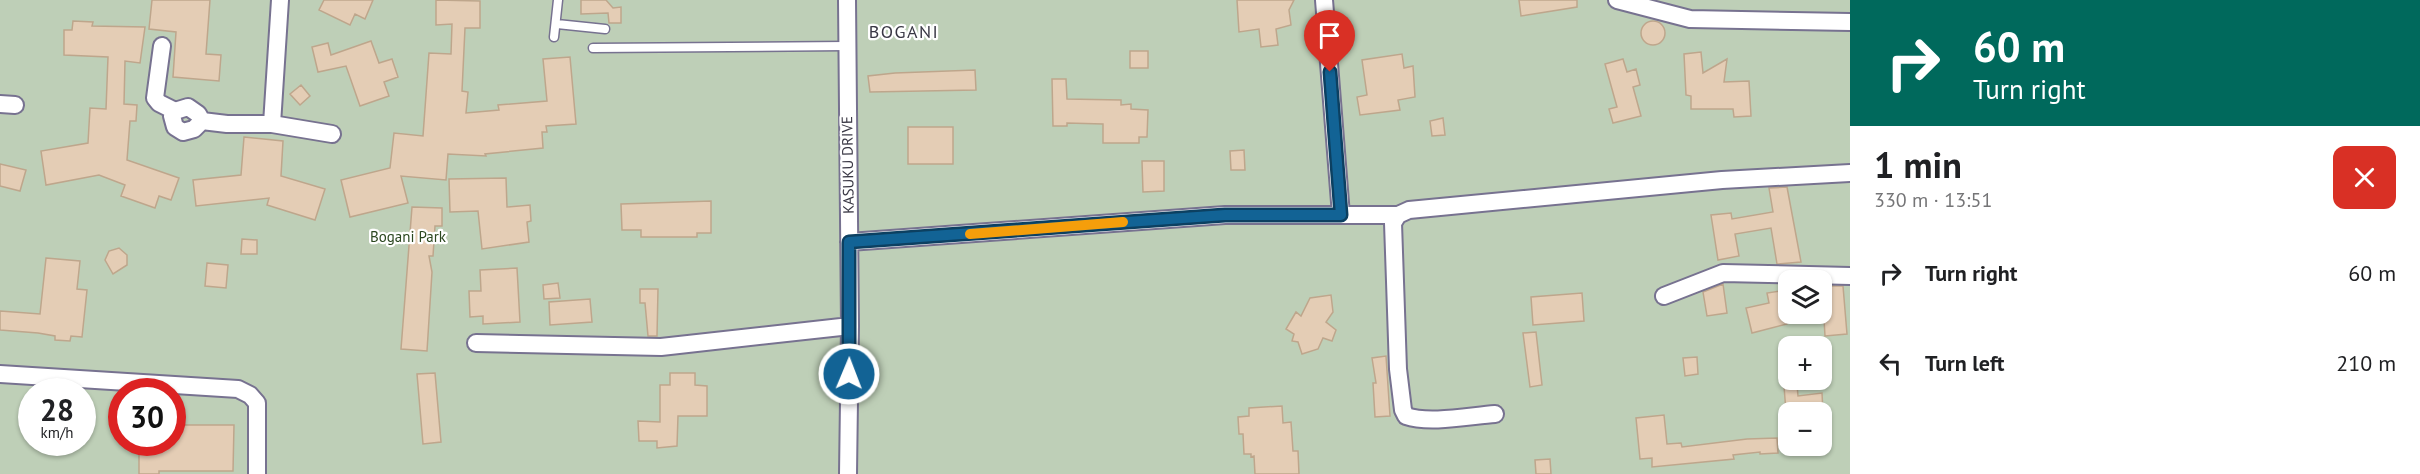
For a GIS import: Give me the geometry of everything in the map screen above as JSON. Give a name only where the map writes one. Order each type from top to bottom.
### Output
[{"type":"street","points":[[272,124],[280,0]]},
{"type":"street","name":"KASUKU DRIVE","points":[[847,0],[850,326],[848,474]]},
{"type":"street","points":[[1324,0],[1341,215]]},
{"type":"street","points":[[1617,0],[1690,19],[1850,22]]},
{"type":"street","points":[[162,46],[155,98],[159,103],[175,111],[188,107],[198,114],[202,121],[227,124],[272,124],[332,134]]},
{"type":"street","points":[[849,242],[1225,215],[1398,215],[1409,210],[1722,180],[1850,173]]},
{"type":"street","points":[[1398,215],[1393,223],[1398,369],[1403,410],[1406,416],[1414,419],[1495,414]]},
{"type":"street","points":[[1664,296],[1723,273],[1850,276]]},
{"type":"street","points":[[476,343],[661,347],[850,326]]},
{"type":"street","points":[[0,374],[238,389],[250,394],[257,403],[257,474]]},
{"type":"lane","points":[[554,37],[558,0]]},
{"type":"lane","points":[[557,24],[605,28]]},
{"type":"lane","points":[[593,48],[847,46]]},
{"type":"green space","name":"Bogani Park","points":[[0,0],[1850,0],[1850,474],[0,474]]},
{"type":"building","points":[[152,0],[210,0],[206,54],[221,55],[219,81],[173,77],[176,32],[149,29]]},
{"type":"building","points":[[324,0],[373,0],[365,19],[355,14],[350,25],[319,10]]},
{"type":"building","points":[[436,0],[480,1],[480,28],[465,28],[462,91],[468,92],[466,113],[499,110],[498,105],[547,101],[543,59],[570,57],[576,124],[546,126],[547,132],[542,132],[543,148],[485,154],[486,156],[448,154],[446,180],[401,176],[408,203],[350,217],[341,180],[390,168],[394,133],[423,136],[429,53],[451,54],[452,24],[436,25]]},
{"type":"building","points":[[581,0],[606,0],[613,8],[621,7],[621,23],[609,23],[608,13],[581,14]]},
{"type":"building","points":[[1237,0],[1294,0],[1289,10],[1291,25],[1276,29],[1278,45],[1261,47],[1259,29],[1239,32]]},
{"type":"building","points":[[1519,0],[1577,0],[1577,7],[1521,16]]},
{"type":"building","points":[[73,21],[93,22],[92,26],[145,27],[140,63],[125,61],[124,104],[137,105],[136,121],[130,121],[127,160],[179,178],[171,200],[159,196],[155,208],[121,196],[125,185],[99,175],[46,185],[41,151],[88,143],[90,108],[106,109],[108,57],[64,55],[64,30],[72,30]]},
{"type":"building","points":[[1653,21],[1662,24],[1665,33],[1662,42],[1653,45],[1644,42],[1641,33],[1644,24]]},
{"type":"building","points":[[371,41],[379,63],[392,59],[398,77],[384,82],[389,96],[360,106],[346,66],[318,72],[312,47],[328,43],[331,55]]},
{"type":"building","points":[[1130,51],[1148,51],[1148,68],[1130,68]]},
{"type":"building","points":[[1701,52],[1703,73],[1727,59],[1724,82],[1749,81],[1751,116],[1734,117],[1733,109],[1691,109],[1691,96],[1686,95],[1684,54]]},
{"type":"building","points":[[1402,54],[1404,68],[1413,66],[1415,97],[1398,100],[1400,110],[1360,115],[1357,97],[1367,95],[1362,60]]},
{"type":"building","points":[[1623,59],[1627,72],[1636,69],[1640,85],[1633,87],[1641,116],[1613,123],[1609,109],[1617,107],[1605,64]]},
{"type":"building","points":[[975,70],[976,90],[870,92],[868,76]]},
{"type":"building","points":[[1052,79],[1066,79],[1067,99],[1121,100],[1121,105],[1131,104],[1131,109],[1148,110],[1147,137],[1139,137],[1139,143],[1103,143],[1103,124],[1067,123],[1067,126],[1053,126]]},
{"type":"building","points":[[301,85],[310,96],[300,105],[290,94]]},
{"type":"building","points":[[1443,118],[1445,135],[1432,136],[1430,121]]},
{"type":"building","points":[[908,127],[953,127],[953,164],[908,164]]},
{"type":"building","points":[[244,137],[283,141],[281,176],[325,189],[315,220],[267,205],[269,198],[196,206],[193,180],[241,175]]},
{"type":"building","points":[[1244,150],[1245,170],[1231,170],[1230,151]]},
{"type":"building","points":[[1142,161],[1164,161],[1164,191],[1143,192]]},
{"type":"building","points":[[0,164],[26,170],[20,191],[0,186]]},
{"type":"building","points":[[506,178],[507,207],[530,205],[531,221],[527,222],[529,242],[482,249],[478,211],[450,212],[449,179]]},
{"type":"building","points":[[1787,187],[1801,262],[1777,264],[1771,228],[1735,234],[1739,256],[1718,260],[1711,215],[1731,213],[1732,219],[1773,212],[1769,188]]},
{"type":"building","points":[[711,201],[711,233],[697,233],[697,237],[641,237],[641,230],[622,230],[621,204]]},
{"type":"building","points":[[412,207],[442,208],[442,226],[435,226],[433,256],[429,256],[432,272],[427,351],[401,349]]},
{"type":"building","points":[[242,239],[257,240],[257,254],[241,254]]},
{"type":"building","points":[[119,248],[127,255],[127,265],[113,274],[105,260],[109,251]]},
{"type":"building","points":[[46,258],[80,261],[77,289],[87,290],[82,337],[71,336],[70,341],[55,340],[55,336],[0,330],[0,311],[40,314]]},
{"type":"building","points":[[207,263],[228,265],[226,288],[205,286]]},
{"type":"building","points":[[517,268],[520,322],[483,324],[483,316],[470,317],[469,291],[481,291],[480,270]]},
{"type":"building","points":[[558,283],[560,298],[544,299],[543,285]]},
{"type":"building","points":[[1723,284],[1727,313],[1707,316],[1703,292]]},
{"type":"building","points":[[1832,286],[1843,286],[1847,334],[1825,336],[1824,324],[1832,324]]},
{"type":"building","points":[[640,289],[658,289],[657,336],[648,336],[645,303],[640,303]]},
{"type":"building","points":[[1778,291],[1778,324],[1787,324],[1752,333],[1746,308],[1769,303],[1767,293]]},
{"type":"building","points":[[1582,293],[1584,321],[1533,325],[1531,297]]},
{"type":"building","points":[[1331,295],[1333,312],[1326,322],[1336,330],[1332,341],[1323,338],[1318,349],[1302,354],[1298,342],[1292,341],[1294,334],[1286,329],[1296,312],[1301,316],[1310,298]]},
{"type":"building","points":[[590,299],[592,322],[550,325],[549,302]]},
{"type":"building","points":[[1536,332],[1542,385],[1530,387],[1523,333]]},
{"type":"building","points":[[1386,356],[1390,416],[1375,417],[1373,383],[1376,383],[1372,358]]},
{"type":"building","points":[[1697,357],[1698,374],[1685,376],[1683,358]]},
{"type":"building","points":[[435,373],[441,442],[423,444],[417,374]]},
{"type":"building","points":[[670,373],[695,373],[695,385],[707,386],[707,416],[678,416],[677,446],[657,448],[657,441],[639,441],[638,421],[660,422],[660,385],[670,385]]},
{"type":"building","points":[[1784,390],[1797,390],[1798,396],[1822,393],[1822,402],[1785,402]]},
{"type":"building","points":[[1282,406],[1283,423],[1291,422],[1293,451],[1298,451],[1299,474],[1255,474],[1254,456],[1244,454],[1243,434],[1239,434],[1238,417],[1249,416],[1249,408]]},
{"type":"building","points":[[1664,415],[1667,444],[1681,443],[1682,447],[1747,439],[1777,438],[1778,453],[1733,455],[1734,459],[1652,467],[1652,458],[1640,459],[1636,418]]},
{"type":"building","points":[[186,425],[234,425],[233,471],[159,471],[159,474],[139,474],[139,456],[186,456]]},
{"type":"building","points":[[1550,459],[1551,474],[1536,474],[1535,460]]},
{"type":"slow traffic","points":[[970,234],[1123,222]]},
{"type":"district","name":"BOGANI","points":[[904,32]]},
{"type":"route","points":[[849,374],[849,242],[1225,215],[1341,215],[1330,72]]}]
